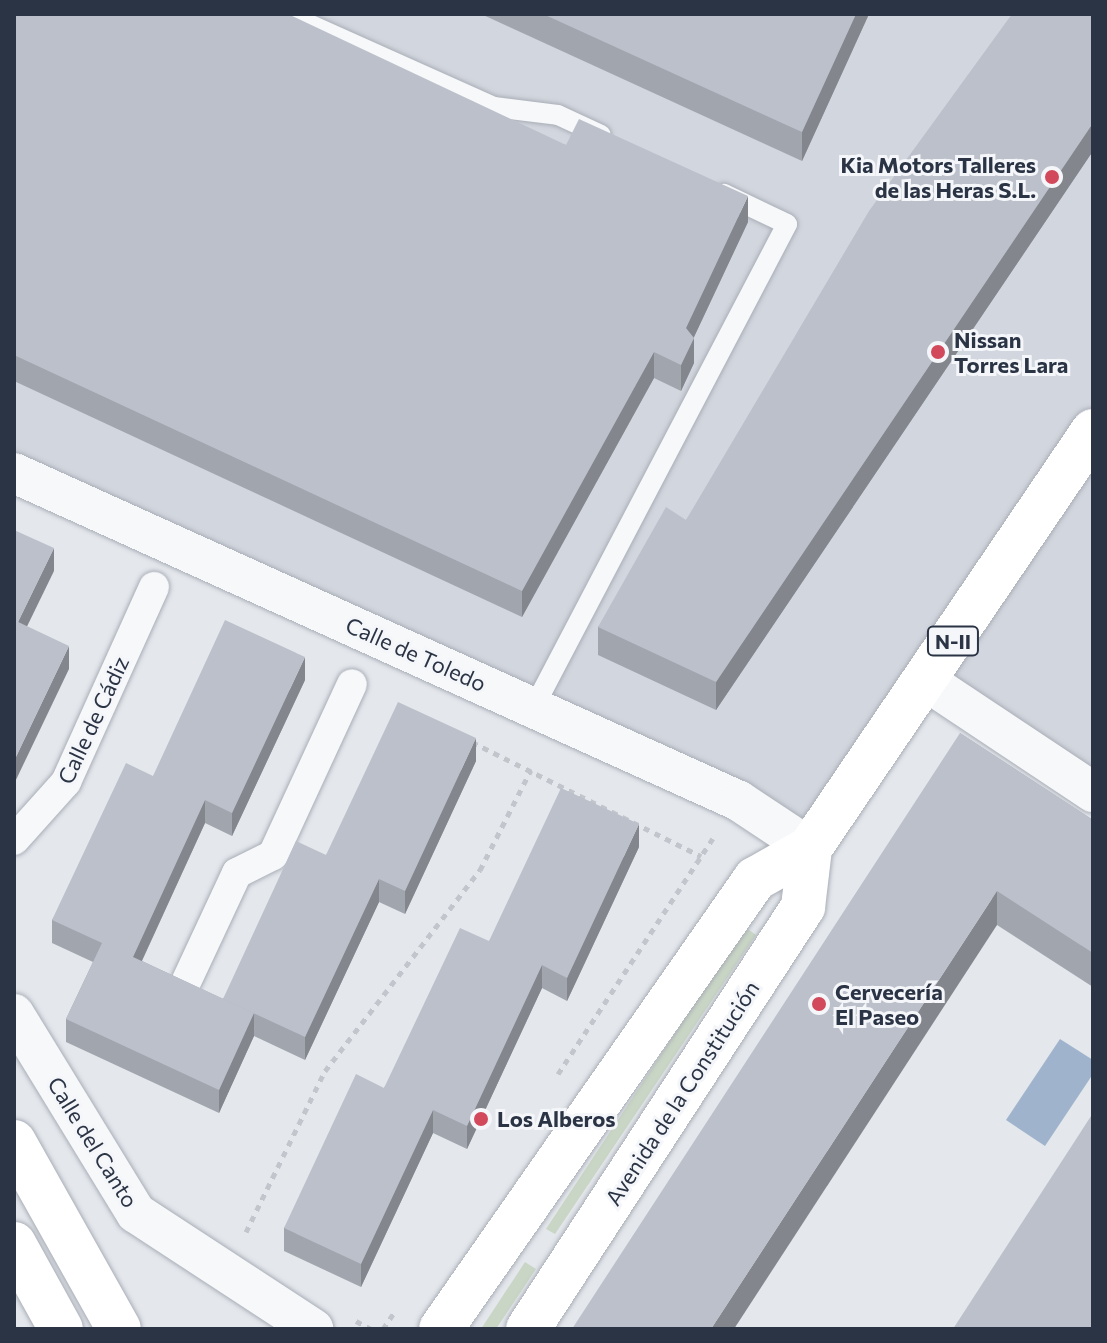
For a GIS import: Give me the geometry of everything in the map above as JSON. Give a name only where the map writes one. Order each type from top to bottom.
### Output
[{"type":"main road","name":"Avenida de la Constitución","points":[[441,1329],[755,879],[810,848],[1086,455]]},
{"type":"main road","name":"Avenida de la Constitución","points":[[528,1329],[803,907],[810,848]]},
{"type":"main road","points":[[14,1142],[119,1329]]},
{"type":"main road","points":[[14,1244],[61,1329]]},
{"type":"street","name":"Calle de Toledo","points":[[14,473],[739,801],[810,848]]},
{"type":"street","name":"Calle de Cádiz","points":[[14,840],[66,782],[154,587]]},
{"type":"street","points":[[926,681],[1093,792]]},
{"type":"street","points":[[187,980],[237,873],[273,855],[352,684]]},
{"type":"street","name":"Calle del Canto","points":[[14,1014],[136,1213],[313,1329]]},
{"type":"lane","points":[[286,14],[494,107],[558,115],[615,142]]},
{"type":"lane","points":[[534,707],[787,224],[701,183]]},
{"type":"path","points":[[242,1240],[325,1071],[480,870],[531,770]]},
{"type":"path","points":[[548,1088],[739,801]]},
{"type":"path","points":[[383,1329],[401,1304]]},
{"type":"shaded area","points":[[14,14],[1093,14],[1093,792],[926,681],[810,848],[14,473]]},
{"type":"green space","points":[[745,927],[756,935],[555,1234],[546,1229]]},
{"type":"green space","points":[[525,1262],[536,1269],[496,1329],[481,1329]]},
{"type":"water","points":[[1060,1039],[1093,1060],[1093,1074],[1045,1146],[1006,1120]]},
{"type":"building","points":[[14,14],[288,14],[566,145],[579,119],[748,196],[686,328],[694,338],[681,365],[654,352],[522,591],[14,355]]},
{"type":"building","points":[[543,14],[856,14],[802,132]]},
{"type":"building","points":[[1012,14],[1093,14],[1093,123],[716,682],[598,627],[666,507],[686,520],[869,211]]},
{"type":"building","points":[[14,530],[54,548],[18,622],[14,620]]},
{"type":"building","points":[[14,620],[69,646],[14,761]]},
{"type":"building","points":[[225,620],[305,657],[232,813],[205,800],[133,957],[254,1013],[219,1090],[66,1019],[102,943],[52,920],[126,763],[153,776]]},
{"type":"building","points":[[398,702],[476,738],[405,891],[379,879],[305,1037],[223,999],[296,841],[326,855]]},
{"type":"building","points":[[960,733],[1093,820],[1093,953],[997,891],[711,1329],[572,1329]]},
{"type":"building","points":[[561,788],[639,824],[567,978],[542,965],[467,1126],[433,1110],[361,1264],[284,1228],[356,1074],[384,1088],[460,928],[489,941]]},
{"type":"building","points":[[1093,1113],[1093,1329],[953,1329]]},
{"type":"place","name":"Kia Motors Talleres de las Heras S.L.","points":[[1052,177]]},
{"type":"place","name":"Nissan Torres Lara","points":[[938,352]]},
{"type":"place","name":"Cervecería El Paseo","points":[[819,1004]]},
{"type":"place","name":"Los Alberos","points":[[481,1119]]}]
